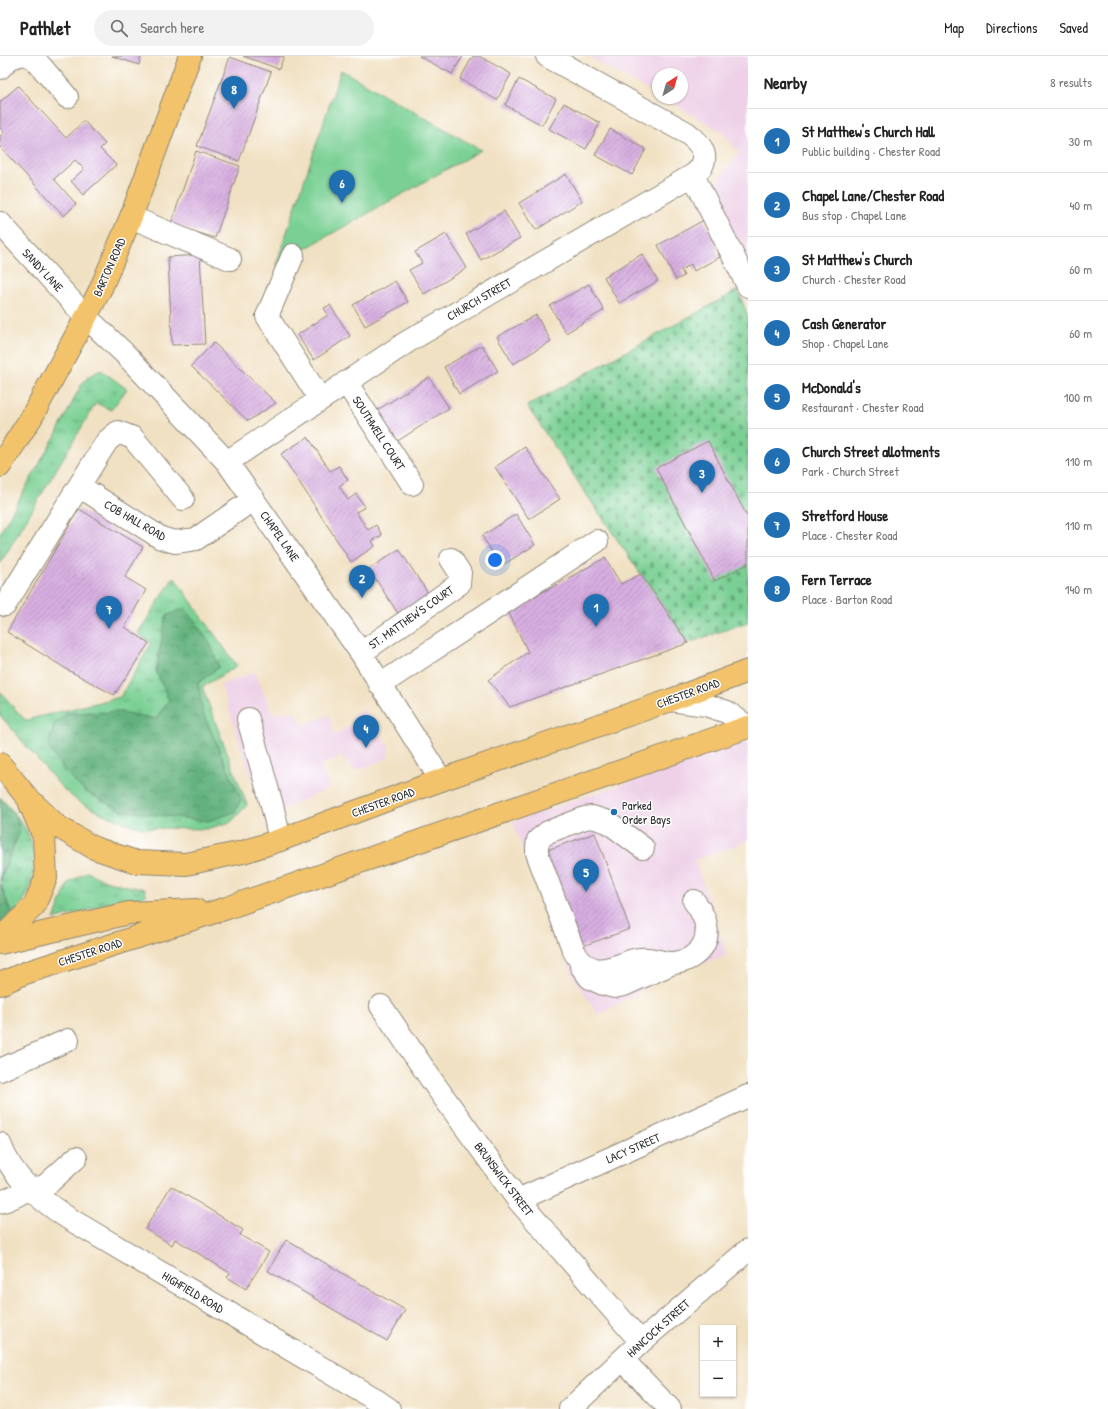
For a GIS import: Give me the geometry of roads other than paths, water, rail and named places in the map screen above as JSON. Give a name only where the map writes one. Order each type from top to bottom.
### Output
[{"type":"main road","name":"BARTON ROAD","points":[[1,462],[31,418],[101,288],[131,217],[190,56]]},
{"type":"main road","name":"CHESTER ROAD","points":[[0,764],[26,796],[57,826],[94,848],[136,862],[186,864],[243,852],[280,840],[441,780],[671,700],[748,670]]},
{"type":"main road","name":"CHESTER ROAD","points":[[0,984],[25,973],[227,908],[748,727]]},
{"type":"main road","name":"CHESTER ROAD","points":[[0,939],[34,906],[46,878],[44,837],[26,796]]},
{"type":"main road","name":"CHESTER ROAD","points":[[0,942],[129,913],[227,908]]},
{"type":"street","points":[[0,68],[10,58],[17,56]]},
{"type":"street","points":[[29,56],[33,57],[67,97]]},
{"type":"street","name":"CHURCH STREET","points":[[227,462],[407,342],[701,168],[704,161],[704,153],[701,146],[687,133],[547,56]]},
{"type":"street","points":[[693,174],[748,286]]},
{"type":"street","points":[[131,217],[230,259]]},
{"type":"street","name":"SANDY LANE","points":[[0,223],[86,317]]},
{"type":"street","points":[[293,255],[267,316],[320,399]]},
{"type":"street","name":"CHAPEL LANE","points":[[86,317],[124,353],[227,462],[361,652],[441,780]]},
{"type":"street","name":"SOUTHWELL COURT","points":[[346,382],[412,484]]},
{"type":"street","points":[[5,605],[107,441],[118,432],[133,438],[183,499]]},
{"type":"street","name":"COB HALL ROAD","points":[[79,486],[161,538],[175,542],[196,539],[254,499]]},
{"type":"street","points":[[380,684],[598,541]]},
{"type":"street","name":"ST. MATTHEW'S COURT","points":[[361,652],[459,584],[460,573],[451,559]]},
{"type":"street","points":[[671,700],[706,705],[727,712],[748,727]]},
{"type":"street","points":[[248,719],[272,805],[280,840]]},
{"type":"street","points":[[643,848],[608,822],[592,817],[585,818],[548,832],[538,840],[537,853],[578,959],[585,965],[596,969],[607,969],[639,959],[648,958],[673,963],[689,959],[700,951],[706,940],[706,928],[702,911],[694,901]]},
{"type":"street","name":"BRUNSWICK STREET","points":[[381,1006],[435,1085],[518,1200],[641,1342]]},
{"type":"street","points":[[0,1070],[68,1040]]},
{"type":"street","name":"LACY STREET","points":[[518,1200],[748,1096]]},
{"type":"street","name":"HIGHFIELD ROAD","points":[[0,1144],[8,1162],[18,1177],[43,1201],[68,1218],[389,1409]]},
{"type":"street","points":[[0,1202],[9,1200],[19,1195],[28,1188],[44,1187],[76,1158]]},
{"type":"street","name":"HANCOCK STREET","points":[[570,1409],[641,1342],[748,1250]]},
{"type":"street","points":[[623,1360],[670,1409]]},
{"type":"place","name":"Fern Terrace","points":[[234,109]]},
{"type":"place","name":"Church Street allotments","points":[[342,203]]},
{"type":"place","name":"St Matthew's Church","points":[[702,493]]},
{"type":"place","name":"Chapel Lane/Chester Road","points":[[362,598]]},
{"type":"place","name":"St Matthew's Church Hall","points":[[596,627]]},
{"type":"place","name":"Stretford House","points":[[109,629]]},
{"type":"place","name":"Cash Generator","points":[[366,748]]},
{"type":"place","name":"Parked Order Bays","points":[[614,812]]},
{"type":"place","name":"McDonald's","points":[[586,892]]}]
